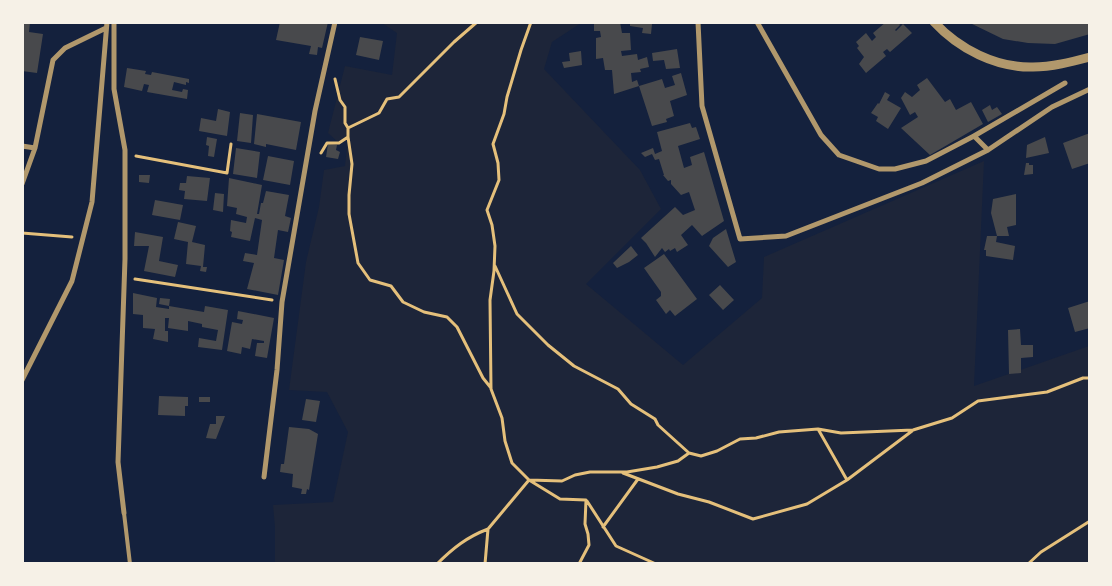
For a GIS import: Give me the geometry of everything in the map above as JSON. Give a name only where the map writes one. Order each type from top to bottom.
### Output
[{"type":"street","points":[[114,22],[114,89],[124,150],[125,259],[118,462],[124,512]]},
{"type":"street","points":[[264,477],[277,370],[282,302],[315,111],[335,22]]},
{"type":"street","points":[[698,22],[702,106],[740,239],[786,236],[922,183],[988,150],[1052,107],[1090,89]]},
{"type":"street","points":[[758,22],[821,135],[839,155],[879,169],[895,169],[926,161],[1065,84]]},
{"type":"street","points":[[934,22],[952,40],[969,51],[988,59],[1032,67],[1054,65],[1090,57]]},
{"type":"street","points":[[22,184],[35,148],[53,60],[65,48],[106,25]]},
{"type":"street","points":[[22,380],[72,281],[92,202],[106,25]]},
{"type":"street","points":[[974,136],[988,150]]},
{"type":"street","points":[[22,146],[35,148]]},
{"type":"lane","points":[[124,512],[130,564]]},
{"type":"path","points":[[348,128],[379,113],[387,99],[399,97],[454,42],[477,22]]},
{"type":"path","points":[[491,388],[490,300],[495,246],[492,225],[487,210],[499,180],[498,163],[493,144],[504,114],[507,97],[531,22]]},
{"type":"path","points":[[327,60],[333,66],[340,100],[346,107],[345,123],[348,128],[352,164],[349,214],[358,263],[370,280],[391,286],[403,302],[424,312],[446,317],[457,326],[483,378],[491,388],[502,418],[505,441],[512,464],[529,480],[560,499],[586,500]]},
{"type":"path","points":[[320,155],[327,142],[339,142],[348,137]]},
{"type":"path","points":[[135,156],[227,172],[231,144]]},
{"type":"path","points":[[22,233],[64,237]]},
{"type":"path","points":[[494,263],[516,314],[548,345],[574,366],[618,388],[630,404],[655,419],[658,425],[689,453],[701,456],[740,439],[756,438],[778,432],[818,429],[842,433],[913,430]]},
{"type":"path","points":[[132,278],[282,302]]},
{"type":"path","points":[[620,472],[752,519],[807,504],[847,480],[913,430],[940,420],[952,418],[978,401],[1047,392],[1083,378],[1090,378]]},
{"type":"path","points":[[818,429],[847,480]]},
{"type":"path","points":[[529,480],[562,480],[590,472],[620,472],[657,467],[678,460],[689,453]]},
{"type":"path","points":[[603,527],[638,479]]},
{"type":"path","points":[[437,564],[458,544],[473,534],[488,529],[529,480]]},
{"type":"path","points":[[586,500],[616,546],[656,564]]},
{"type":"path","points":[[579,564],[589,545],[585,524],[586,500]]},
{"type":"path","points":[[1028,564],[1042,552],[1090,522]]},
{"type":"path","points":[[485,564],[488,529]]},
{"type":"shaded area","points":[[382,23],[581,23],[552,42],[544,69],[640,170],[661,209],[586,284],[683,365],[762,298],[764,257],[984,161],[974,386],[1089,346],[1089,563],[275,563],[273,505],[333,502],[348,432],[327,392],[289,390],[306,262],[319,207],[324,170],[345,166],[348,138],[339,143],[328,133],[345,66],[392,75],[397,33]]},
{"type":"building","points":[[22,22],[30,22],[29,32],[43,34],[37,73],[22,71]]},
{"type":"building","points":[[280,22],[295,24],[296,22],[328,22],[322,48],[318,47],[317,55],[309,54],[311,46],[276,40]]},
{"type":"building","points":[[594,22],[620,22],[622,33],[630,33],[631,50],[621,51],[622,56],[637,54],[638,60],[647,57],[649,67],[640,69],[641,72],[631,73],[632,82],[637,80],[639,86],[614,94],[612,70],[605,70],[603,58],[596,59],[596,38],[601,37],[600,31],[594,31]]},
{"type":"building","points":[[630,22],[652,24],[651,34],[642,33],[643,28],[630,26]]},
{"type":"building","points":[[886,22],[898,22],[900,25],[896,31],[903,24],[912,33],[890,52],[887,49],[883,52],[886,56],[866,73],[859,64],[864,57],[857,48],[859,46],[856,42],[866,33],[872,41],[876,37],[873,33]]},
{"type":"building","points":[[968,22],[1090,22],[1090,34],[1055,44],[1028,43],[1003,39]]},
{"type":"building","points":[[360,37],[383,41],[379,60],[356,55]]},
{"type":"building","points":[[677,49],[680,68],[666,69],[664,60],[653,61],[652,53]]},
{"type":"building","points":[[581,51],[582,65],[564,68],[562,62],[570,61],[569,53]]},
{"type":"building","points":[[127,68],[146,71],[145,74],[151,75],[152,72],[189,79],[189,83],[186,82],[186,85],[174,82],[172,90],[182,92],[183,89],[188,90],[187,99],[147,92],[149,85],[144,84],[142,91],[124,87]]},
{"type":"building","points":[[681,73],[687,95],[670,101],[674,116],[666,119],[667,122],[652,126],[639,86],[662,79],[665,88],[675,85],[672,76]]},
{"type":"building","points":[[927,78],[945,102],[950,99],[956,110],[971,102],[983,124],[930,155],[901,128],[918,117],[915,112],[910,115],[901,98],[905,92],[912,97],[920,90],[917,85]]},
{"type":"building","points":[[885,92],[890,95],[887,100],[901,108],[888,129],[876,121],[878,117],[871,113],[879,104]]},
{"type":"building","points":[[990,105],[992,110],[997,107],[1002,114],[988,122],[982,110]]},
{"type":"building","points":[[218,109],[230,112],[227,136],[199,131],[201,118],[216,121]]},
{"type":"building","points":[[240,113],[253,115],[251,143],[237,141]]},
{"type":"building","points":[[257,114],[301,122],[296,150],[266,144],[266,147],[254,144]]},
{"type":"building","points":[[690,123],[692,128],[696,127],[700,139],[678,146],[684,168],[692,165],[690,157],[704,152],[724,221],[702,236],[692,225],[681,235],[688,245],[677,252],[675,248],[665,252],[662,248],[655,257],[641,238],[675,207],[683,215],[695,210],[689,192],[681,195],[671,184],[671,180],[668,181],[663,175],[659,159],[655,160],[652,154],[645,157],[641,153],[653,148],[655,154],[662,151],[657,132]]},
{"type":"building","points":[[1090,133],[1090,163],[1072,169],[1063,143]]},
{"type":"building","points":[[207,137],[217,139],[214,157],[208,156],[209,146],[206,145]]},
{"type":"building","points":[[1045,137],[1049,153],[1026,158],[1027,145]]},
{"type":"building","points":[[328,144],[337,145],[336,150],[340,152],[338,159],[326,157]]},
{"type":"building","points":[[236,148],[260,152],[257,178],[233,174]]},
{"type":"building","points":[[268,156],[294,161],[290,185],[263,180]]},
{"type":"building","points":[[1026,163],[1033,165],[1033,174],[1024,175]]},
{"type":"building","points":[[139,175],[150,175],[149,183],[139,182]]},
{"type":"building","points":[[187,176],[210,178],[207,201],[184,199],[185,191],[179,190],[180,183],[186,183]]},
{"type":"building","points":[[229,178],[262,185],[257,214],[259,214],[266,191],[289,195],[285,216],[291,218],[288,232],[278,230],[274,258],[284,260],[278,295],[247,289],[254,263],[243,261],[245,253],[257,255],[262,220],[255,218],[250,241],[231,237],[231,220],[246,223],[247,217],[236,214],[237,208],[227,206]]},
{"type":"building","points":[[215,193],[224,194],[223,212],[213,210]]},
{"type":"building","points":[[1016,194],[1016,225],[1007,227],[1009,236],[997,236],[991,213],[993,199]]},
{"type":"building","points":[[155,200],[183,205],[180,220],[152,215]]},
{"type":"building","points":[[178,222],[196,226],[192,242],[205,245],[203,267],[207,267],[206,272],[200,271],[201,266],[186,264],[188,242],[174,239]]},
{"type":"building","points":[[726,229],[736,262],[728,267],[709,246],[713,238]]},
{"type":"building","points":[[135,232],[163,237],[159,261],[178,265],[175,277],[144,271],[149,246],[134,246]]},
{"type":"building","points":[[987,236],[997,236],[996,242],[1015,246],[1013,260],[986,256],[986,250],[984,250]]},
{"type":"building","points":[[631,246],[638,255],[617,268],[613,263]]},
{"type":"building","points":[[664,254],[697,299],[675,316],[670,310],[666,314],[656,300],[661,296],[661,292],[644,268]]},
{"type":"building","points":[[720,285],[734,300],[723,310],[709,295]]},
{"type":"building","points":[[133,293],[157,298],[156,307],[169,309],[169,306],[204,312],[205,306],[228,310],[222,350],[198,347],[199,338],[216,341],[218,330],[202,327],[202,324],[188,321],[188,331],[168,328],[169,318],[165,318],[165,331],[168,331],[168,342],[153,339],[155,329],[143,328],[143,315],[133,314]]},
{"type":"building","points":[[160,298],[170,299],[169,306],[159,304]]},
{"type":"building","points":[[1090,301],[1090,328],[1075,332],[1068,308]]},
{"type":"building","points":[[238,311],[274,318],[267,358],[255,356],[257,343],[264,343],[264,341],[252,339],[250,349],[242,347],[241,354],[227,351],[232,322],[242,324],[243,320],[237,319]]},
{"type":"building","points":[[1020,329],[1021,345],[1033,345],[1033,357],[1021,358],[1021,373],[1009,374],[1008,330]]},
{"type":"building","points":[[159,396],[188,397],[188,406],[185,406],[185,416],[158,415]]},
{"type":"building","points":[[199,397],[210,397],[210,402],[199,402]]},
{"type":"building","points":[[306,399],[320,401],[316,422],[302,420]]},
{"type":"building","points":[[216,416],[225,416],[216,439],[206,438],[210,424],[216,424]]},
{"type":"building","points":[[289,427],[309,429],[318,434],[309,490],[307,489],[306,494],[301,494],[302,489],[292,487],[293,474],[280,472],[281,464],[284,464]]}]
